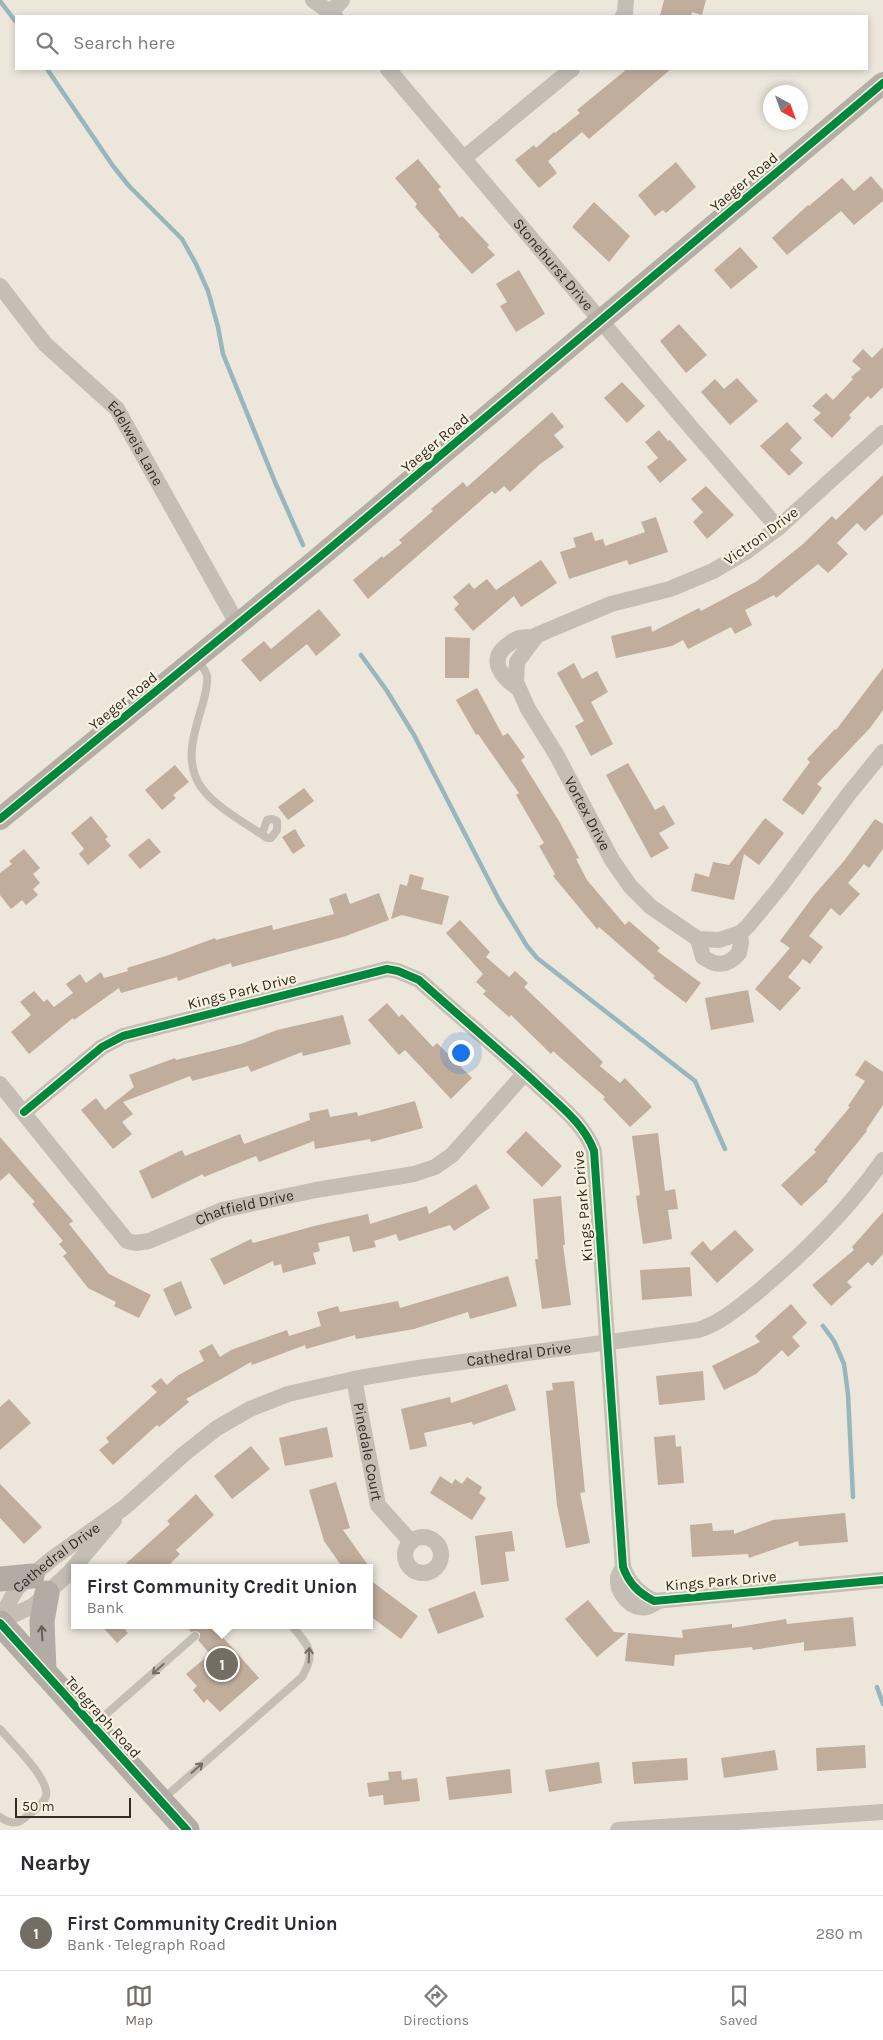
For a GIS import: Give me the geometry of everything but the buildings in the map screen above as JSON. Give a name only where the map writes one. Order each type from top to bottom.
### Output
[{"type":"main road","points":[[0,1579],[39,1584],[44,1672]]},
{"type":"main road","name":"Telegraph Road","points":[[0,1621],[186,1830]]},
{"type":"street","points":[[313,0],[332,14],[342,0]]},
{"type":"street","points":[[624,15],[626,0]]},
{"type":"street","name":"Stonehurst Drive","points":[[389,70],[778,528]]},
{"type":"street","points":[[464,158],[571,70]]},
{"type":"street","name":"Yaeger Road","points":[[0,819],[238,625],[883,83]]},
{"type":"street","name":"Edelweis Lane","points":[[0,286],[45,344],[117,409],[238,625]]},
{"type":"street","name":"Victron Drive","points":[[518,688],[506,681],[500,672],[497,661],[502,648],[518,639],[536,637],[611,604],[670,589],[713,571],[747,551],[778,528],[883,434]]},
{"type":"street","name":"Victron Drive","points":[[517,662],[536,637]]},
{"type":"street","name":"Vortex Drive","points":[[517,662],[516,682],[518,688],[612,860],[630,886],[651,907],[698,939],[703,957],[717,965],[726,964],[740,953],[740,933]]},
{"type":"street","points":[[698,939],[719,940],[740,933],[780,887],[883,752]]},
{"type":"street","name":"Kings Park Drive","points":[[24,1112],[102,1047],[123,1036],[387,969],[398,971],[419,980],[525,1073],[578,1123],[589,1136],[594,1151],[623,1568],[628,1580],[640,1594],[654,1601],[883,1580]]},
{"type":"street","name":"Chatfield Drive","points":[[0,1084],[127,1241],[136,1243],[149,1242],[222,1210],[316,1190],[414,1174],[435,1168],[452,1155],[525,1073]]},
{"type":"street","name":"Cathedral Drive","points":[[75,1564],[80,1561],[125,1507],[184,1454],[217,1428],[250,1409],[288,1394],[354,1379],[418,1368],[698,1330],[709,1326],[733,1312],[780,1273],[834,1222],[861,1191],[883,1160]]},
{"type":"street","name":"Pinedale Court","points":[[354,1379],[378,1505],[411,1542]]},
{"type":"street","name":"Cathedral Drive","points":[[0,1621],[33,1606],[39,1584],[81,1536],[125,1507]]},
{"type":"street","name":"Cathedral Drive","points":[[0,1621],[17,1588],[39,1584],[71,1566]]},
{"type":"street","points":[[618,1830],[883,1812]]},
{"type":"lane","points":[[196,659],[204,670],[207,680],[206,691],[192,744],[193,773],[202,788],[221,806],[262,834]]},
{"type":"lane","points":[[160,1801],[302,1677],[308,1666],[310,1654],[308,1645],[294,1629]]},
{"type":"lane","points":[[93,1726],[195,1636]]},
{"type":"lane","points":[[0,1729],[38,1774],[46,1788],[46,1796],[42,1802],[21,1822],[14,1824],[0,1817]]},
{"type":"waterway","points":[[0,1],[15,21]]},
{"type":"waterway","points":[[48,70],[113,166],[129,186],[182,239],[196,264],[208,291],[223,354],[303,545]]},
{"type":"waterway","points":[[361,655],[387,691],[414,735],[499,900],[527,946],[537,958],[695,1081],[725,1149]]},
{"type":"waterway","points":[[823,1326],[834,1341],[844,1364],[848,1394],[853,1497]]},
{"type":"waterway","points":[[877,1687],[883,1704]]},
{"type":"cycle path","points":[[0,819],[316,560],[883,83]]},
{"type":"cycle path","points":[[24,1112],[102,1047],[123,1036],[387,969],[398,971],[419,980],[564,1109],[584,1132],[594,1151],[623,1567],[631,1583],[654,1601],[883,1580]]},
{"type":"cycle path","points":[[0,1623],[187,1830]]},
{"type":"place","name":"First Community Credit Union","points":[[222,1664]]}]
